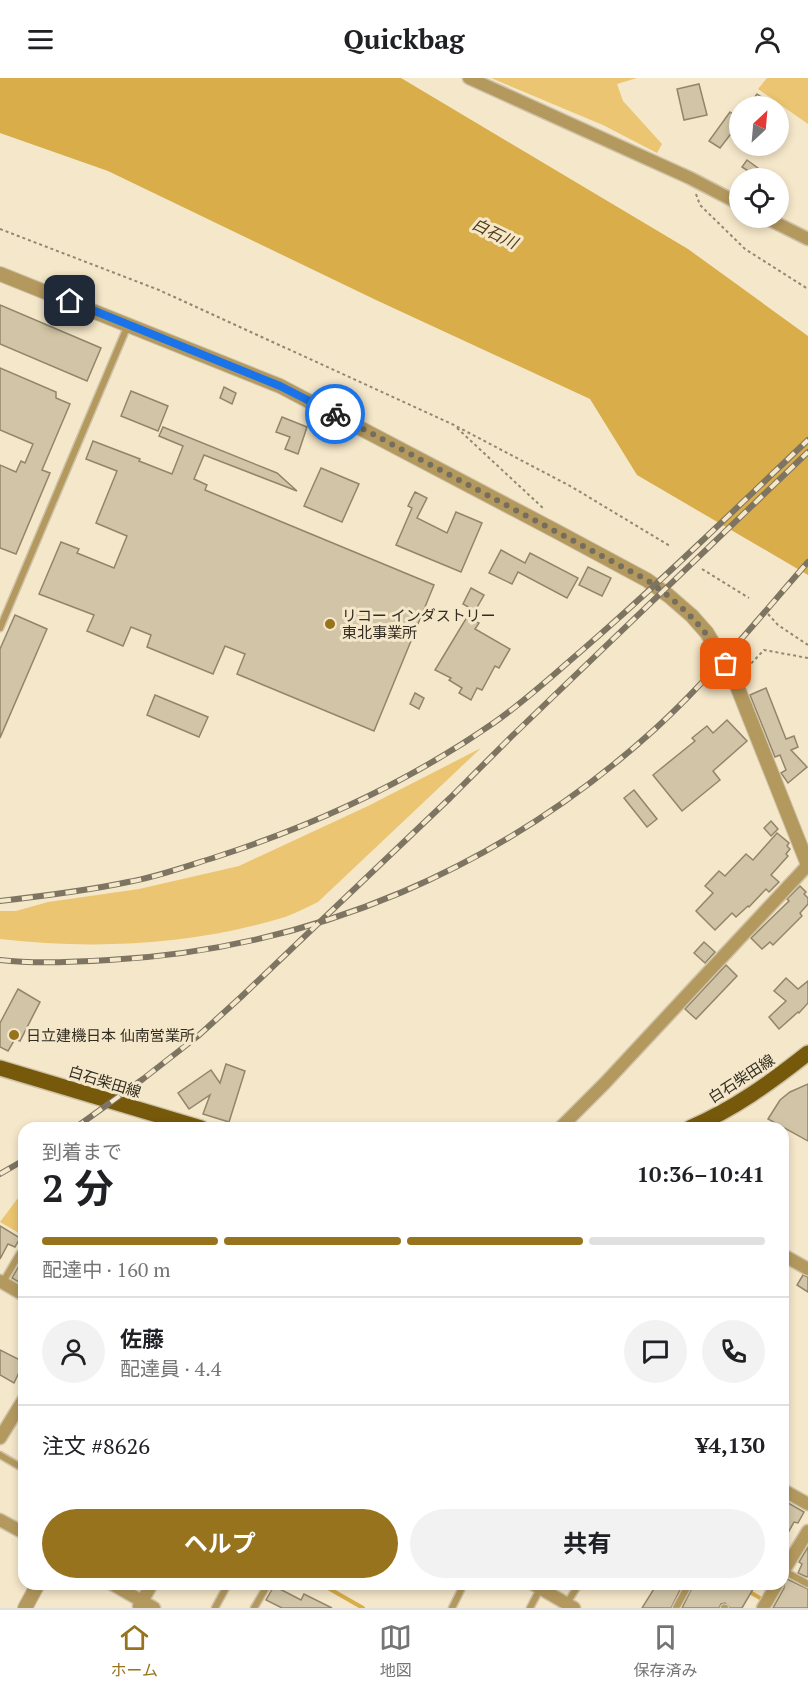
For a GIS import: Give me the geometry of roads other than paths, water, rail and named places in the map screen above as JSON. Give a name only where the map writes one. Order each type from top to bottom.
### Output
[{"type":"main road","name":"白石柴田線","points":[[704,1122],[752,1095],[808,1053]]},
{"type":"main road","name":"白石柴田線","points":[[0,1068],[170,1122]]},
{"type":"street","points":[[469,78],[690,178],[729,198]]},
{"type":"street","points":[[786,228],[808,239]]},
{"type":"street","points":[[0,274],[280,386],[647,580],[692,616],[717,648],[735,681],[808,865],[613,1075],[566,1122]]},
{"type":"street","points":[[789,1258],[808,1269]]},
{"type":"street","points":[[2,1282],[18,1291]]},
{"type":"street","points":[[0,1438],[18,1409]]},
{"type":"street","points":[[789,1493],[808,1504]]},
{"type":"street","points":[[0,1520],[18,1530]]},
{"type":"street","points":[[789,1562],[808,1531]]},
{"type":"street","points":[[25,1608],[35,1590]]},
{"type":"street","points":[[120,1590],[140,1605],[154,1608]]},
{"type":"street","points":[[140,1605],[149,1590]]},
{"type":"street","points":[[544,1590],[570,1606]]},
{"type":"street","points":[[763,1608],[774,1590]]},
{"type":"lane","points":[[0,628],[128,324]]},
{"type":"lane","points":[[2,1282],[18,1256]]},
{"type":"lane","points":[[0,1455],[18,1466]]},
{"type":"lane","points":[[789,1575],[808,1584]]},
{"type":"lane","points":[[215,1608],[225,1590]]},
{"type":"lane","points":[[254,1608],[265,1590]]},
{"type":"lane","points":[[452,1608],[461,1590]]},
{"type":"lane","points":[[530,1608],[536,1590]]},
{"type":"lane","points":[[570,1606],[577,1590]]},
{"type":"lane","points":[[676,1608],[686,1590]]},
{"type":"water","name":"白石川","points":[[0,78],[401,78],[688,249],[808,336],[808,575],[637,475],[590,399],[376,300],[108,171],[0,133]]},
{"type":"waterway","points":[[332,1590],[363,1608]]},
{"type":"waterway","points":[[748,1591],[760,1598]]},
{"type":"railway","points":[[0,901],[112,885],[183,868],[325,816],[429,764],[517,706],[696,547],[808,440]]},
{"type":"railway","points":[[83,1122],[198,1036],[241,997],[808,452]]},
{"type":"railway","points":[[0,960],[40,962],[109,960],[185,953],[259,939],[332,918],[402,892],[469,860],[534,822],[596,778],[655,729],[715,669],[808,562]]},
{"type":"railway","points":[[0,1174],[18,1164]]},
{"type":"place","name":"リコー インダストリー 東北事業所","points":[[330,624]]},
{"type":"place","name":"日立建機日本 仙南営業所","points":[[14,1035]]}]
